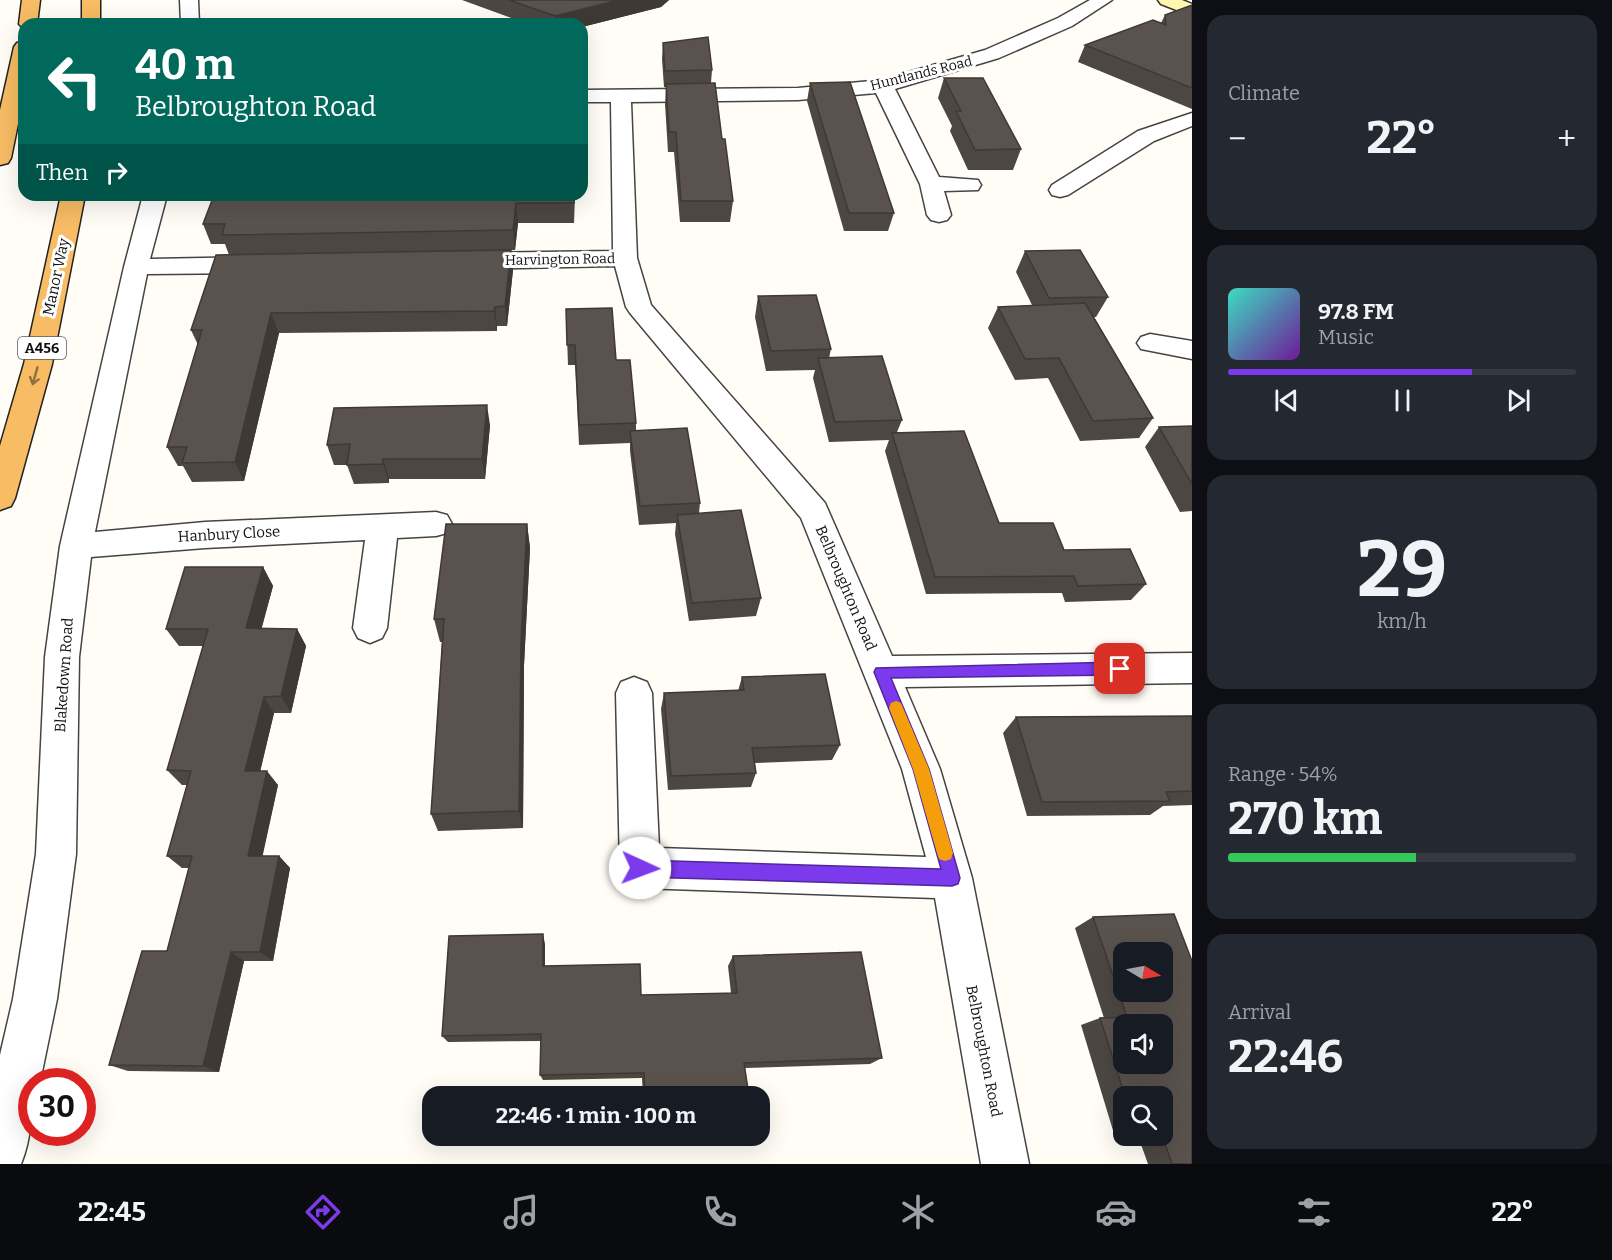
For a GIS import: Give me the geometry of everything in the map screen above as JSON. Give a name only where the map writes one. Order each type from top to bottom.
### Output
[{"type":"highway","points":[[29,18],[31,0]]},
{"type":"highway","points":[[91,0],[91,18]]},
{"type":"highway","points":[[0,158],[18,75]]},
{"type":"highway","name":"Manor Way","points":[[0,498],[38,364],[72,201]]},
{"type":"main road","points":[[1167,0],[1192,11]]},
{"type":"street","points":[[189,0],[190,18]]},
{"type":"street","name":"Huntlands Road","points":[[588,96],[798,94],[883,86],[992,54],[1065,22],[1103,0]]},
{"type":"street","points":[[883,86],[931,184],[939,215]]},
{"type":"street","name":"Belbroughton Road","points":[[621,96],[625,258],[639,307],[814,512],[921,769],[952,878],[1005,1164]]},
{"type":"street","points":[[1060,190],[1146,136],[1192,119]]},
{"type":"street","points":[[931,184],[970,185]]},
{"type":"street","name":"Blakedown Road","points":[[0,1158],[34,999],[56,854],[62,657],[76,546],[136,267],[153,201]]},
{"type":"street","name":"Harvington Road","points":[[446,261],[625,258]]},
{"type":"street","points":[[136,267],[279,264]]},
{"type":"street","points":[[1150,343],[1192,350]]},
{"type":"street","name":"Hanbury Close","points":[[76,546],[205,535],[436,524]]},
{"type":"street","points":[[370,628],[382,527]]},
{"type":"street","points":[[881,672],[1192,668]]},
{"type":"street","points":[[634,693],[640,868],[952,878]]},
{"type":"building","points":[[509,0],[619,0],[555,16]]},
{"type":"building","points":[[1192,5],[1192,88],[1085,45],[1153,20],[1166,25],[1165,15]]},
{"type":"building","points":[[708,37],[712,70],[665,71],[663,43]]},
{"type":"building","points":[[944,78],[983,78],[1021,149],[975,150],[956,111],[961,111]]},
{"type":"building","points":[[850,82],[894,213],[849,213],[810,83]]},
{"type":"building","points":[[715,83],[733,201],[681,201],[676,132],[669,132],[666,84]]},
{"type":"building","points":[[212,201],[574,201],[574,203],[516,203],[513,230],[222,235],[225,224],[203,224]]},
{"type":"building","points":[[511,250],[505,306],[495,307],[494,311],[271,313],[235,462],[182,463],[187,447],[167,447],[202,330],[191,330],[216,255]]},
{"type":"building","points":[[1080,250],[1108,297],[1049,298],[1025,251]]},
{"type":"building","points":[[816,295],[831,349],[771,351],[758,296]]},
{"type":"building","points":[[1085,303],[1153,418],[1093,421],[1059,358],[1025,359],[998,307]]},
{"type":"building","points":[[612,308],[616,360],[630,360],[636,423],[579,425],[575,345],[567,345],[566,309]]},
{"type":"building","points":[[882,356],[902,420],[835,422],[818,358]]},
{"type":"building","points":[[487,405],[482,459],[383,459],[383,464],[347,465],[350,444],[327,445],[334,408]]},
{"type":"building","points":[[1192,426],[1192,484],[1159,427]]},
{"type":"building","points":[[687,428],[700,503],[640,506],[630,431]]},
{"type":"building","points":[[964,431],[999,523],[1053,523],[1064,550],[1130,549],[1146,584],[1078,586],[1074,576],[935,577],[892,433]]},
{"type":"building","points":[[741,510],[761,598],[692,603],[677,515]]},
{"type":"building","points":[[446,524],[527,524],[521,643],[519,811],[431,814],[444,619],[434,619]]},
{"type":"building","points":[[185,567],[263,567],[246,628],[297,629],[281,696],[264,697],[245,771],[267,771],[248,856],[279,856],[260,952],[231,952],[203,1066],[109,1065],[142,951],[167,951],[192,856],[167,856],[191,771],[167,770],[208,629],[166,629]]},
{"type":"building","points":[[825,674],[840,745],[752,748],[756,773],[671,776],[664,693],[744,690],[742,677]]},
{"type":"building","points":[[1192,716],[1192,791],[1166,792],[1170,801],[1042,802],[1016,717]]},
{"type":"building","points":[[1174,914],[1192,961],[1192,1164],[1172,1164],[1166,1146],[1173,1146],[1173,1086],[1122,1086],[1118,1074],[1173,1074],[1173,1014],[1126,1014],[1122,1002],[1173,1002],[1173,942],[1113,942],[1113,976],[1093,917]]},
{"type":"building","points":[[543,934],[543,966],[640,964],[641,995],[737,993],[733,956],[861,952],[882,1058],[744,1063],[747,1086],[645,1086],[644,1073],[540,1075],[541,1034],[442,1036],[449,936]]},
{"type":"building","points":[[1100,1018],[1113,1018],[1113,1059]]},
{"type":"slow traffic","points":[[896,708],[921,769],[945,853]]},
{"type":"route","points":[[640,868],[952,878],[921,769],[881,672],[1120,669]]}]
